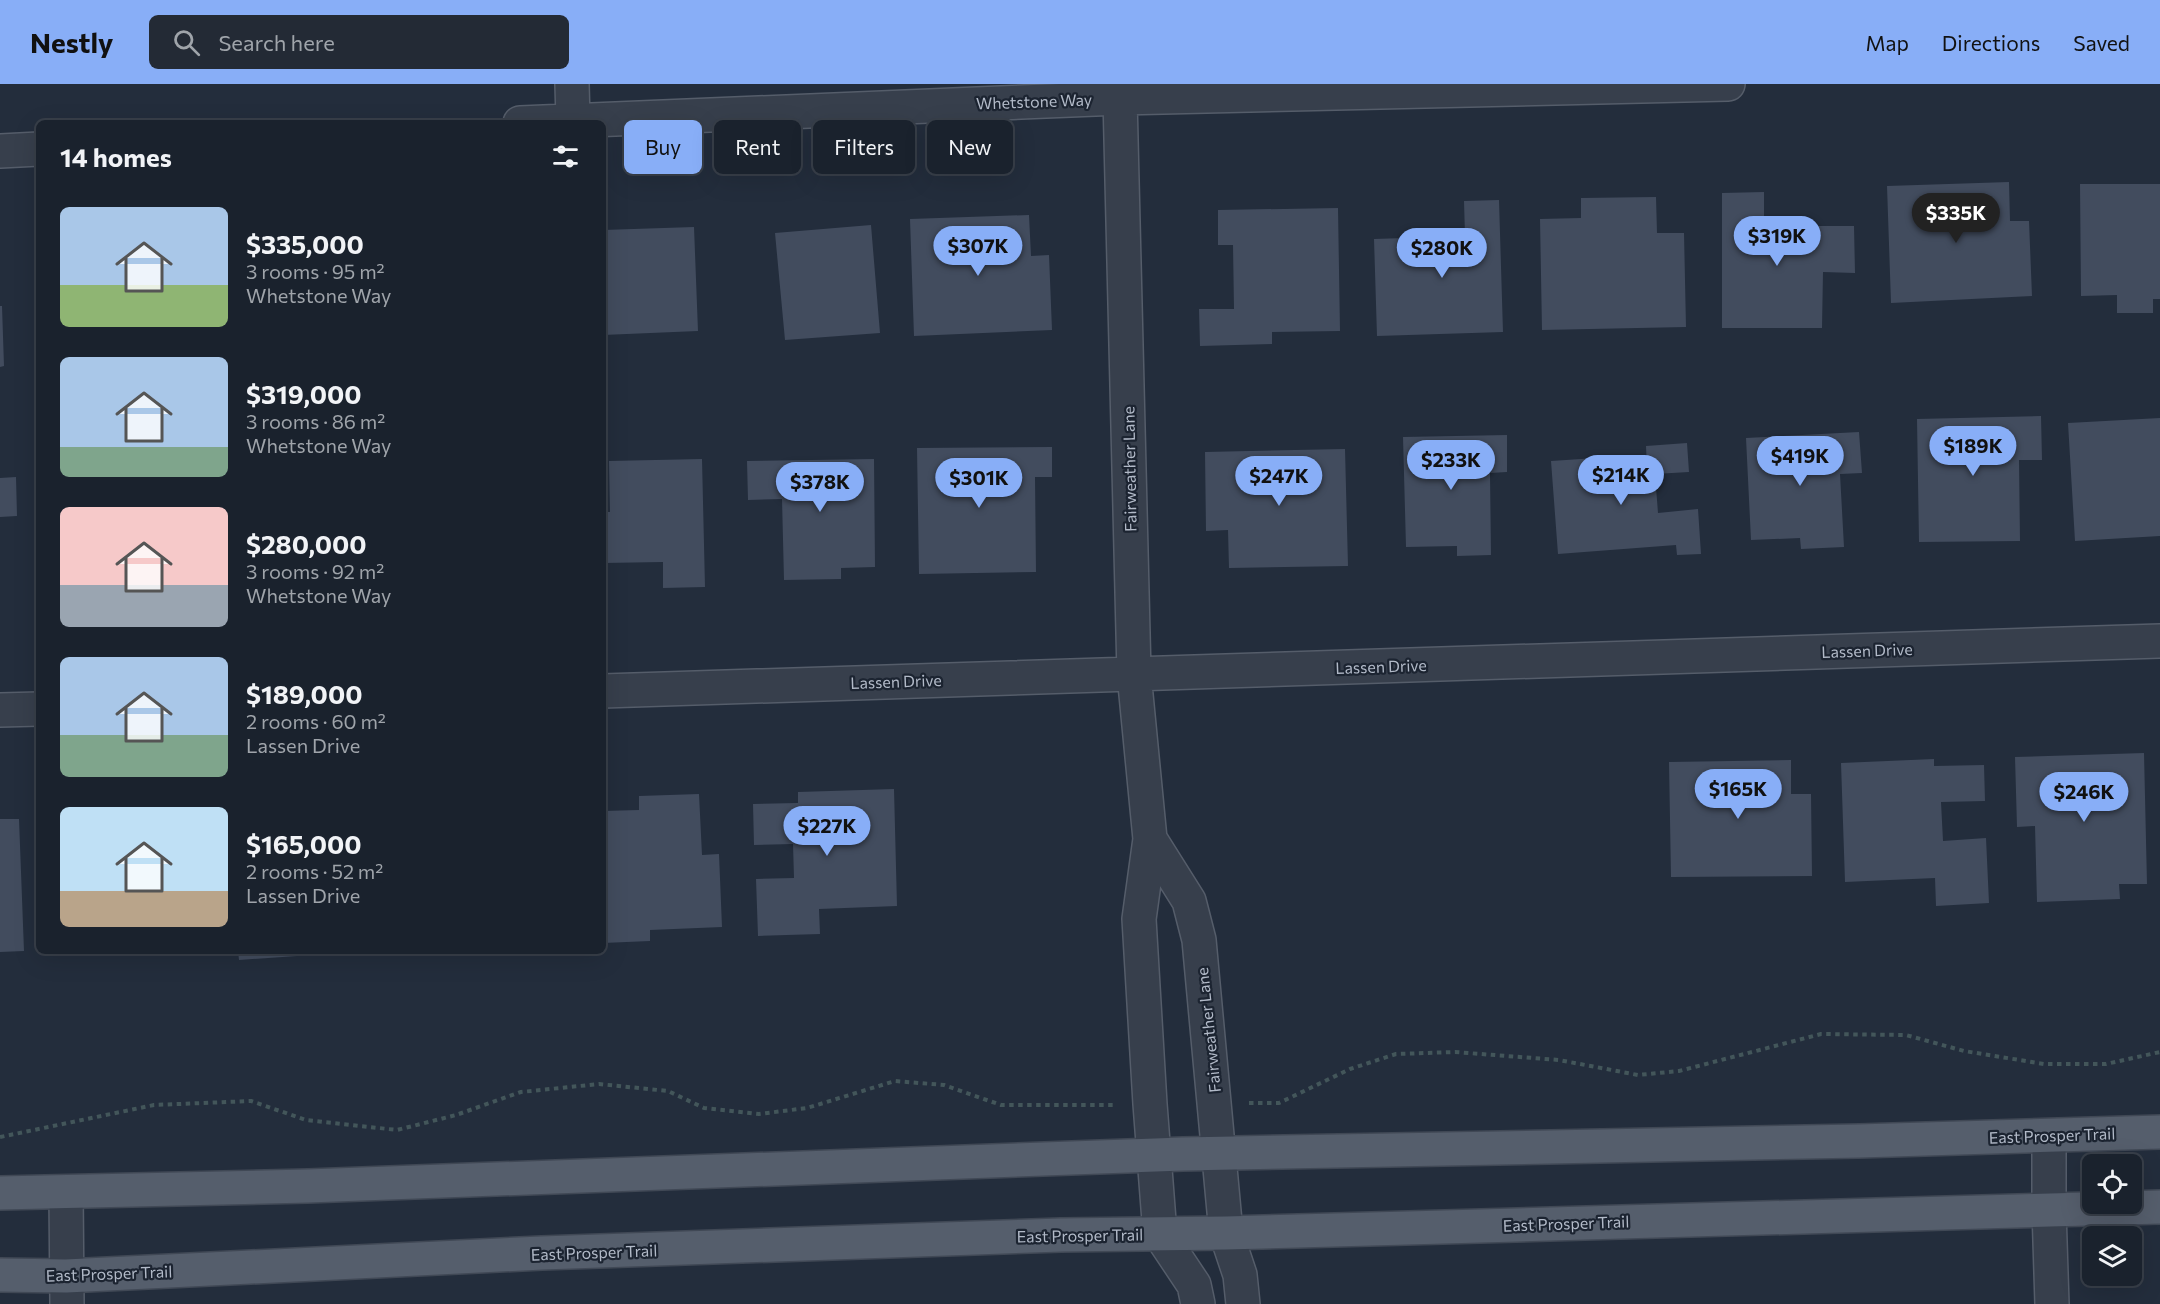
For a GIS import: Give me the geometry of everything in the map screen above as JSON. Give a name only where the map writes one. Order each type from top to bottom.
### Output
[{"type":"main road","name":"East Prosper Trail","points":[[0,1193],[308,1186],[1220,1153],[2160,1132]]},
{"type":"main road","name":"East Prosper Trail","points":[[0,1275],[67,1290],[553,1253],[1061,1234],[1226,1233],[2160,1207]]},
{"type":"street","points":[[572,84],[573,120]]},
{"type":"street","name":"Whetstone Way","points":[[573,120],[1120,98],[1728,84]]},
{"type":"street","name":"Fairweather Lane","points":[[1120,98],[1134,674],[1150,839],[1139,919],[1160,1234]]},
{"type":"street","points":[[0,152],[36,149]]},
{"type":"street","name":"Lassen Drive","points":[[606,691],[2160,641]]},
{"type":"street","points":[[0,710],[36,709]]},
{"type":"street","name":"Fairweather Lane","points":[[1150,839],[1189,901],[1199,940],[1226,1233],[1240,1275],[1243,1304]]},
{"type":"street","points":[[2049,1136],[2052,1304]]},
{"type":"street","points":[[66,1192],[67,1290]]},
{"type":"street","points":[[1160,1234],[1194,1285],[1198,1304]]},
{"type":"path","points":[[1215,1104],[1279,1103],[1350,1069],[1396,1054],[1455,1052],[1559,1060],[1638,1075],[1679,1071],[1821,1034],[1906,1035],[1964,1051],[2044,1064],[2106,1064],[2160,1052]]},
{"type":"path","points":[[0,1137],[154,1105],[251,1101],[306,1120],[397,1130],[456,1115],[520,1092],[599,1084],[668,1090],[704,1108],[759,1114],[807,1108],[895,1081],[944,1085],[1001,1105],[1150,1104]]},
{"type":"building","points":[[2009,182],[2010,221],[2029,221],[2032,296],[1891,303],[1887,186]]},
{"type":"building","points":[[2080,184],[2160,184],[2160,299],[2153,299],[2153,313],[2117,313],[2117,295],[2081,296]]},
{"type":"building","points":[[1764,192],[1764,226],[1854,226],[1855,273],[1823,272],[1822,328],[1722,328],[1722,193]]},
{"type":"building","points":[[1656,197],[1657,233],[1684,233],[1686,327],[1542,330],[1540,219],[1581,218],[1581,198]]},
{"type":"building","points":[[1499,200],[1503,332],[1377,336],[1374,239],[1465,236],[1464,201]]},
{"type":"building","points":[[1338,208],[1340,331],[1272,332],[1272,344],[1200,346],[1199,309],[1234,309],[1233,245],[1218,245],[1218,210]]},
{"type":"building","points":[[1029,215],[1031,256],[1049,255],[1052,330],[914,336],[910,219]]},
{"type":"building","points":[[871,225],[880,333],[785,340],[775,233]]},
{"type":"building","points":[[694,227],[698,331],[606,335],[606,230]]},
{"type":"building","points":[[0,306],[2,306],[4,366],[0,367]]},
{"type":"building","points":[[2041,416],[2042,460],[2019,460],[2020,541],[1919,542],[1917,419]]},
{"type":"building","points":[[2160,418],[2160,536],[2075,541],[2068,423]]},
{"type":"building","points":[[1859,432],[1862,473],[1840,474],[1844,547],[1801,549],[1800,538],[1751,540],[1746,438]]},
{"type":"building","points":[[1507,435],[1507,472],[1490,473],[1491,555],[1457,556],[1457,546],[1406,547],[1403,437]]},
{"type":"building","points":[[1687,443],[1689,472],[1655,474],[1658,513],[1698,509],[1701,554],[1677,555],[1676,545],[1558,554],[1551,461],[1596,458],[1598,472],[1647,468],[1646,446]]},
{"type":"building","points":[[1052,447],[1052,477],[1035,477],[1036,572],[919,574],[917,448]]},
{"type":"building","points":[[1345,449],[1348,566],[1229,568],[1228,530],[1206,531],[1205,452]]},
{"type":"building","points":[[702,459],[705,587],[663,588],[663,562],[606,563],[606,512],[610,512],[609,461]]},
{"type":"building","points":[[874,459],[875,567],[841,568],[841,579],[784,580],[782,499],[748,500],[747,461]]},
{"type":"building","points":[[16,477],[17,516],[0,517],[0,478]]},
{"type":"building","points":[[2144,753],[2147,884],[2119,884],[2120,899],[2037,902],[2035,826],[2017,827],[2015,757]]},
{"type":"building","points":[[1934,759],[1934,766],[1984,765],[1985,801],[1941,802],[1943,841],[1986,838],[1989,903],[1936,906],[1935,878],[1845,882],[1841,763]]},
{"type":"building","points":[[1791,760],[1791,794],[1811,794],[1812,876],[1671,877],[1669,762]]},
{"type":"building","points":[[894,789],[897,906],[819,909],[820,934],[758,936],[756,879],[794,878],[793,844],[754,845],[753,804],[798,803],[798,792]]},
{"type":"building","points":[[699,794],[702,855],[719,854],[722,927],[650,930],[650,941],[606,943],[606,811],[639,810],[639,796]]},
{"type":"building","points":[[0,819],[19,819],[24,951],[0,952]]},
{"type":"building","points":[[238,954],[297,954],[297,956],[239,960]]}]
